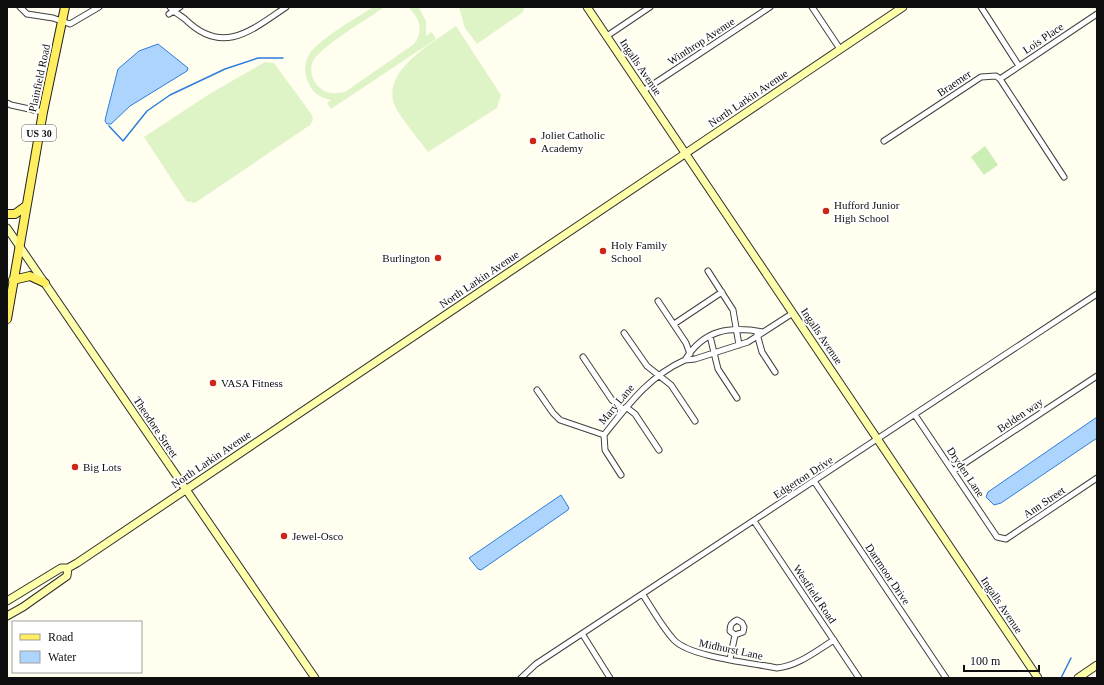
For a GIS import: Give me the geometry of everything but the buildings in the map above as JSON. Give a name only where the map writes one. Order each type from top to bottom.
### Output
[{"type":"main road","name":"Plainfield Road","points":[[7,319],[18,245],[43,112],[65,7]]},
{"type":"main road","name":"Ingalls Avenue","points":[[587,7],[1038,678]]},
{"type":"main road","name":"North Larkin Avenue","points":[[7,601],[62,568],[68,568],[903,7]]},
{"type":"main road","points":[[7,214],[15,214],[26,206]]},
{"type":"main road","name":"Theodore Street","points":[[7,228],[315,678]]},
{"type":"main road","points":[[13,280],[30,276],[46,283]]},
{"type":"main road","name":"North Larkin Avenue","points":[[7,616],[23,607],[67,576],[68,568]]},
{"type":"main road","points":[[1078,678],[1088,675],[1097,665]]},
{"type":"street","points":[[20,7],[27,14],[53,18],[70,24],[99,7]]},
{"type":"street","points":[[170,11],[181,7],[182,16]]},
{"type":"street","points":[[170,11],[182,16],[202,32],[212,37],[226,38],[237,37],[250,31],[286,7]]},
{"type":"street","points":[[606,36],[650,7]]},
{"type":"street","name":"Winthrop Avenue","points":[[643,91],[770,7]]},
{"type":"street","points":[[812,7],[840,49]]},
{"type":"street","points":[[981,7],[1019,66]]},
{"type":"street","name":"Lois Place","points":[[1000,79],[1097,14]]},
{"type":"street","name":"Braemer","points":[[884,141],[981,77],[996,76],[1000,79]]},
{"type":"street","points":[[1000,79],[1064,178]]},
{"type":"street","points":[[7,103],[43,112]]},
{"type":"street","points":[[708,271],[733,310],[739,345]]},
{"type":"street","points":[[674,324],[722,292]]},
{"type":"street","name":"Edgerton Drive","points":[[521,678],[536,664],[583,635],[1097,294]]},
{"type":"street","points":[[658,301],[674,324],[690,352],[692,359]]},
{"type":"street","name":"Mary Lane","points":[[604,435],[636,394],[658,375],[685,360],[739,345],[758,337],[763,332],[793,313]]},
{"type":"street","name":"Mary Lane","points":[[685,360],[690,352],[710,336],[720,332],[737,328],[763,332]]},
{"type":"street","points":[[756,331],[762,352],[775,372]]},
{"type":"street","points":[[624,333],[647,366],[671,385],[695,421]]},
{"type":"street","points":[[710,336],[718,369],[736,398]]},
{"type":"street","points":[[583,357],[612,400],[635,414],[659,450]]},
{"type":"street","name":"Belden way","points":[[953,471],[1097,376]]},
{"type":"street","points":[[537,390],[553,413],[560,420],[604,435],[605,450],[621,475]]},
{"type":"street","name":"Dryden Lane","points":[[915,415],[997,537],[1001,539]]},
{"type":"street","name":"Ann Street","points":[[1001,539],[1006,539],[1097,478]]},
{"type":"street","name":"Dartmoor Drive","points":[[814,481],[946,678]]},
{"type":"street","name":"Westfield Road","points":[[754,521],[859,678]]},
{"type":"street","name":"Midhurst Lane","points":[[643,595],[671,636],[683,648],[696,653],[776,668],[786,667],[797,663],[834,640]]},
{"type":"street","points":[[583,635],[610,678]]},
{"type":"street","points":[[730,659],[735,635]]},
{"type":"green space","points":[[373,7],[385,7],[335,40],[317,55],[313,61],[311,68],[312,75],[315,82],[325,91],[331,93],[345,92],[414,44],[420,29],[418,20],[408,7],[419,8],[426,21],[426,36],[432,32],[436,39],[331,109],[327,103],[331,100],[317,94],[310,86],[305,72],[307,58],[313,49],[329,36]]},
{"type":"green space","points":[[459,7],[524,7],[523,12],[477,44],[465,28]]},
{"type":"green space","points":[[456,26],[501,95],[497,108],[428,152],[396,109],[392,92],[396,80],[412,58]]},
{"type":"green space","points":[[265,62],[274,63],[312,115],[313,120],[310,125],[195,203],[186,201],[144,137],[211,93]]},
{"type":"green space","points":[[985,146],[998,165],[984,175],[971,157]]},
{"type":"water","points":[[158,44],[188,68],[187,71],[130,106],[111,124],[107,124],[105,121],[106,116],[118,69],[139,51]]},
{"type":"water","points":[[1097,417],[1097,438],[1001,503],[994,505],[986,497],[988,492]]},
{"type":"water","points":[[561,495],[569,508],[568,510],[481,570],[478,569],[469,558]]},
{"type":"waterway","points":[[109,126],[123,141],[147,111],[170,95],[225,69],[258,58],[283,58]]},
{"type":"waterway","points":[[1061,678],[1071,658]]},
{"type":"place","name":"Joliet Catholic Academy","points":[[533,141]]},
{"type":"place","name":"Hufford Junior High School","points":[[826,211]]},
{"type":"place","name":"Holy Family School","points":[[603,251]]},
{"type":"place","name":"Burlington","points":[[438,258]]},
{"type":"place","name":"VASA Fitness","points":[[213,383]]},
{"type":"place","name":"Big Lots","points":[[75,467]]},
{"type":"place","name":"Jewel-Osco","points":[[284,536]]}]
